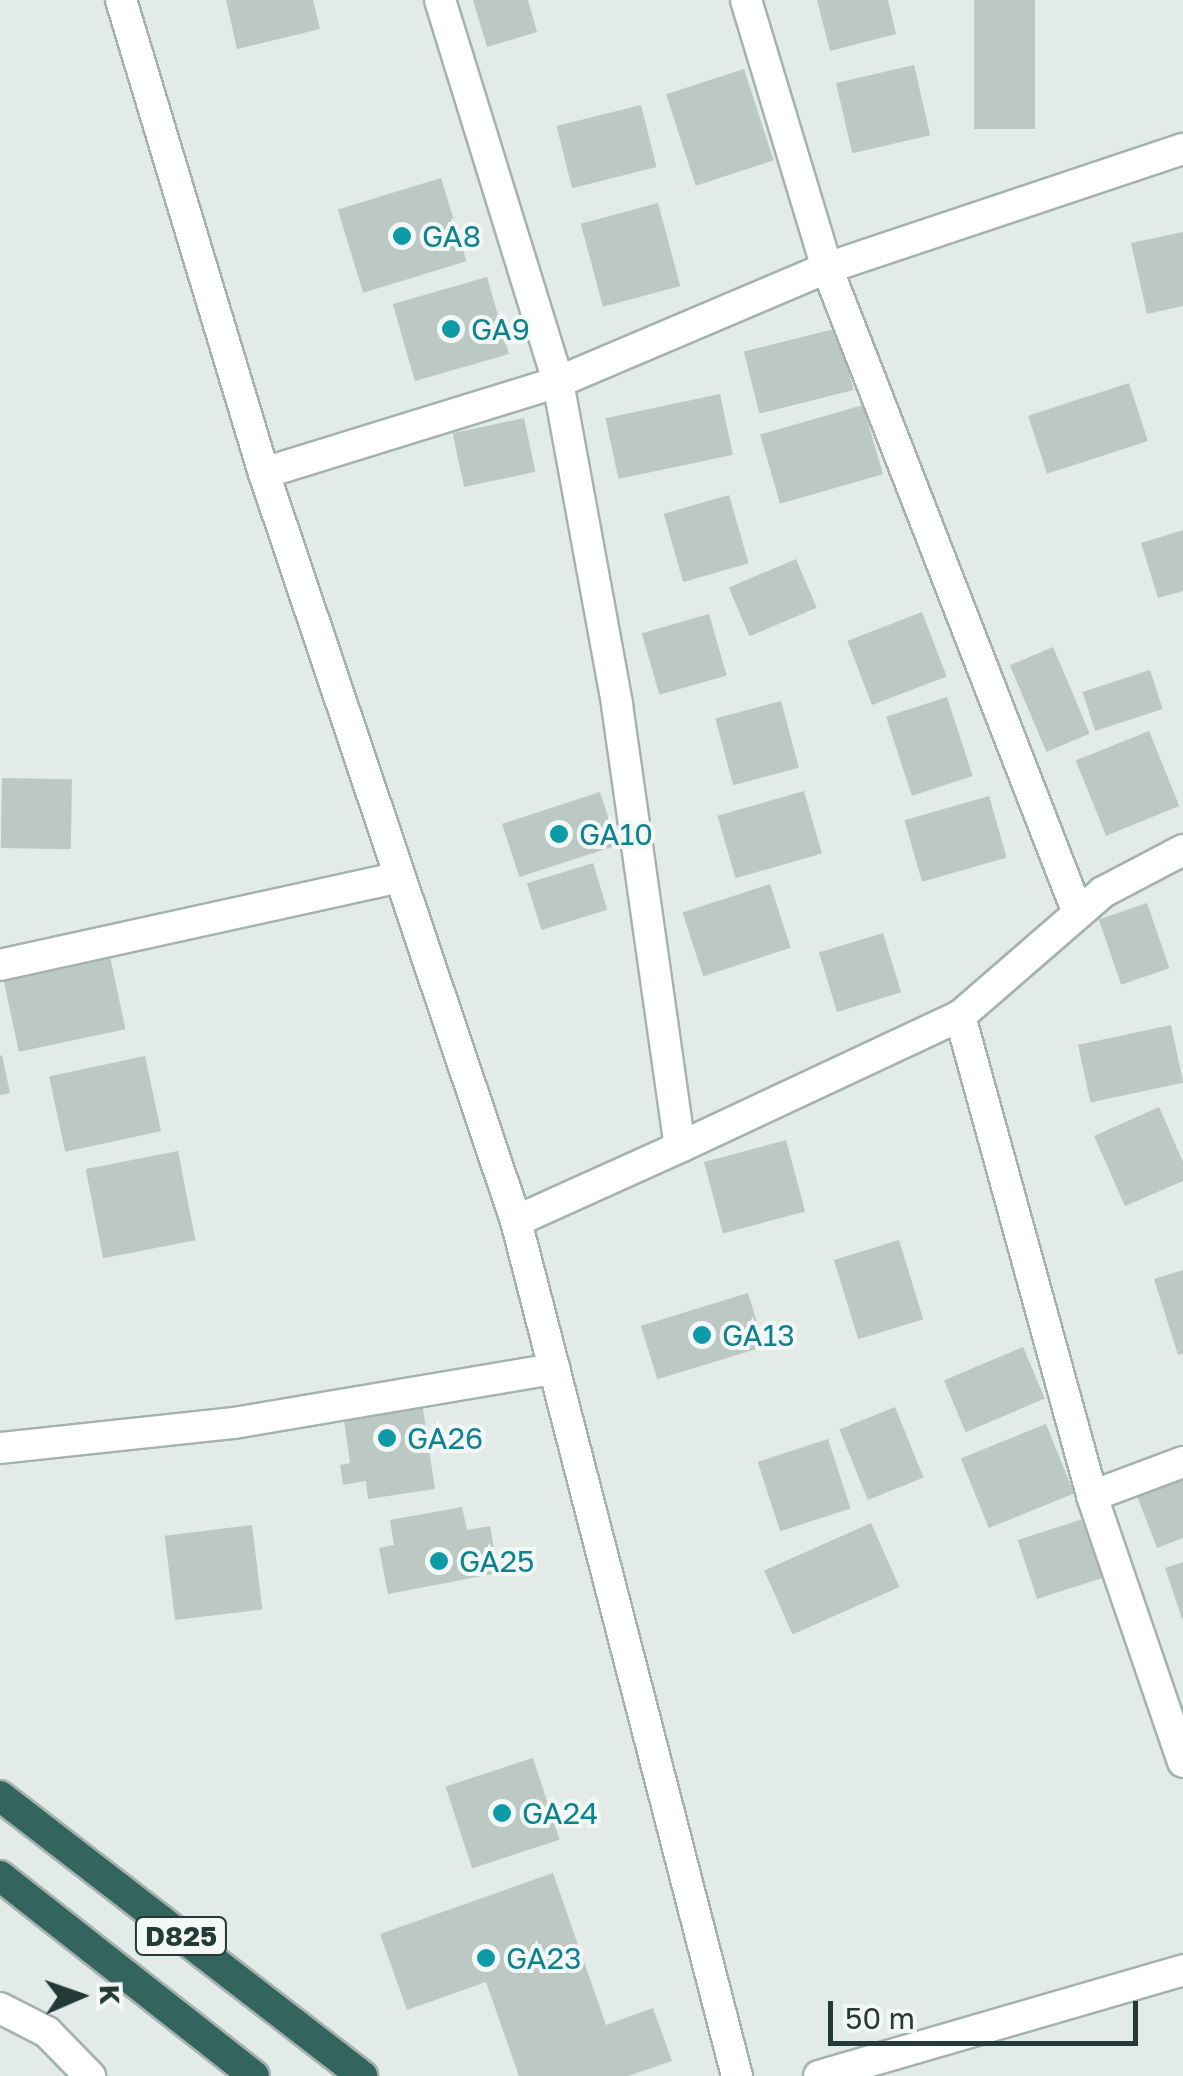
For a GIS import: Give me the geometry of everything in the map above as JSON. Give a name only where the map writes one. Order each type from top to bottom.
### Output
[{"type":"highway","name":"D825","points":[[0,1796],[362,2076]]},
{"type":"highway","name":"D825","points":[[0,1876],[254,2076]]},
{"type":"street","points":[[121,0],[264,472],[397,878],[516,1221],[738,2076]]},
{"type":"street","points":[[440,0],[558,382],[617,705],[680,1147]]},
{"type":"street","points":[[746,0],[827,268],[1078,914]]},
{"type":"street","points":[[264,472],[558,382],[827,268],[1183,149]]},
{"type":"street","points":[[516,1221],[960,1016],[1103,892],[1183,850]]},
{"type":"street","points":[[0,965],[397,878]]},
{"type":"street","points":[[960,1016],[1092,1496],[1183,1762]]},
{"type":"street","points":[[0,1448],[234,1423],[554,1369]]},
{"type":"street","points":[[1092,1496],[1183,1462]]},
{"type":"street","points":[[819,2076],[1183,1970]]},
{"type":"street","points":[[0,2008],[47,2032],[90,2076]]},
{"type":"building","points":[[226,0],[313,0],[320,29],[237,49]]},
{"type":"building","points":[[473,0],[528,0],[537,32],[487,47]]},
{"type":"building","points":[[817,0],[888,0],[896,34],[830,51]]},
{"type":"building","points":[[974,0],[1035,0],[1035,129],[974,129]]},
{"type":"building","points":[[914,65],[930,135],[852,153],[836,83]]},
{"type":"building","points":[[744,69],[774,160],[696,186],[666,94]]},
{"type":"building","points":[[641,105],[656,167],[572,188],[557,126]]},
{"type":"building","name":"GA8","points":[[441,178],[466,261],[363,293],[338,210]]},
{"type":"building","points":[[658,203],[680,286],[603,307],[581,224]]},
{"type":"building","points":[[1183,232],[1183,306],[1147,314],[1131,243]]},
{"type":"building","name":"GA9","points":[[487,277],[509,354],[415,381],[393,304]]},
{"type":"building","points":[[838,328],[853,390],[759,414],[744,351]]},
{"type":"building","points":[[1129,383],[1148,441],[1047,474],[1028,416]]},
{"type":"building","points":[[720,394],[733,455],[618,479],[606,418]]},
{"type":"building","points":[[863,405],[883,474],[780,504],[760,434]]},
{"type":"building","points":[[524,418],[535,472],[464,487],[453,433]]},
{"type":"building","points":[[729,495],[749,563],[683,582],[664,514]]},
{"type":"building","points":[[1183,530],[1183,591],[1158,598],[1141,543]]},
{"type":"building","points":[[796,559],[817,608],[750,636],[729,588]]},
{"type":"building","points":[[922,612],[947,676],[872,705],[847,641]]},
{"type":"building","points":[[709,614],[727,676],[659,695],[642,633]]},
{"type":"building","points":[[1053,647],[1090,734],[1046,752],[1010,665]]},
{"type":"building","points":[[1150,670],[1163,709],[1095,731],[1082,692]]},
{"type":"building","points":[[947,697],[973,776],[912,796],[886,717]]},
{"type":"building","points":[[781,701],[799,768],[733,785],[715,719]]},
{"type":"building","points":[[1149,731],[1179,806],[1106,836],[1076,761]]},
{"type":"building","points":[[2,778],[72,779],[71,849],[1,848]]},
{"type":"building","points":[[804,791],[822,853],[735,878],[717,816]]},
{"type":"building","name":"GA10","points":[[600,792],[617,845],[519,877],[502,824]]},
{"type":"building","points":[[989,796],[1007,858],[922,882],[904,820]]},
{"type":"building","points":[[593,863],[607,910],[541,930],[527,883]]},
{"type":"building","points":[[770,884],[791,948],[703,976],[683,912]]},
{"type":"building","points":[[1147,903],[1169,968],[1121,985],[1099,920]]},
{"type":"building","points":[[883,933],[901,992],[837,1012],[819,953]]},
{"type":"building","points":[[108,947],[125,1029],[19,1052],[1,970]]},
{"type":"building","points":[[1171,1025],[1183,1083],[1090,1102],[1078,1045]]},
{"type":"building","points":[[0,1056],[10,1093],[0,1095]]},
{"type":"building","points":[[145,1056],[161,1131],[65,1152],[49,1076]]},
{"type":"building","points":[[1159,1107],[1183,1162],[1183,1181],[1125,1206],[1094,1136]]},
{"type":"building","points":[[786,1140],[805,1211],[723,1233],[704,1162]]},
{"type":"building","points":[[178,1151],[195,1240],[103,1258],[86,1169]]},
{"type":"building","points":[[899,1240],[923,1319],[858,1339],[834,1260]]},
{"type":"building","points":[[1183,1270],[1183,1354],[1178,1355],[1154,1279]]},
{"type":"building","name":"GA13","points":[[748,1293],[764,1347],[657,1379],[641,1326]]},
{"type":"building","points":[[1023,1347],[1045,1399],[966,1432],[944,1381]]},
{"type":"building","name":"GA26","points":[[422,1402],[435,1489],[368,1499],[366,1481],[343,1485],[340,1465],[350,1463],[343,1413]]},
{"type":"building","points":[[895,1407],[923,1477],[868,1500],[839,1429]]},
{"type":"building","points":[[1046,1424],[1074,1494],[989,1528],[961,1458]]},
{"type":"building","points":[[828,1439],[851,1508],[780,1531],[758,1462]]},
{"type":"building","points":[[1183,1478],[1183,1538],[1157,1548],[1137,1496]]},
{"type":"building","name":"GA25","points":[[462,1507],[467,1530],[490,1526],[498,1573],[388,1594],[379,1548],[394,1545],[390,1520]]},
{"type":"building","points":[[1092,1516],[1111,1575],[1037,1599],[1018,1540]]},
{"type":"building","points":[[871,1523],[899,1587],[793,1635],[764,1571]]},
{"type":"building","points":[[252,1525],[262,1609],[175,1620],[165,1536]]},
{"type":"building","points":[[1183,1562],[1183,1619],[1182,1619],[1165,1568]]},
{"type":"building","name":"GA24","points":[[533,1758],[560,1840],[472,1868],[446,1786]]},
{"type":"building","name":"GA23","points":[[553,1873],[606,2025],[653,2008],[672,2061],[628,2076],[519,2076],[486,1982],[407,2010],[380,1934]]},
{"type":"place","name":"GA8","points":[[402,236]]},
{"type":"place","name":"GA9","points":[[451,329]]},
{"type":"place","name":"GA10","points":[[559,834]]},
{"type":"place","name":"GA13","points":[[702,1335]]},
{"type":"place","name":"GA26","points":[[387,1438]]},
{"type":"place","name":"GA25","points":[[439,1561]]},
{"type":"place","name":"GA24","points":[[502,1813]]},
{"type":"place","name":"GA23","points":[[486,1958]]}]
